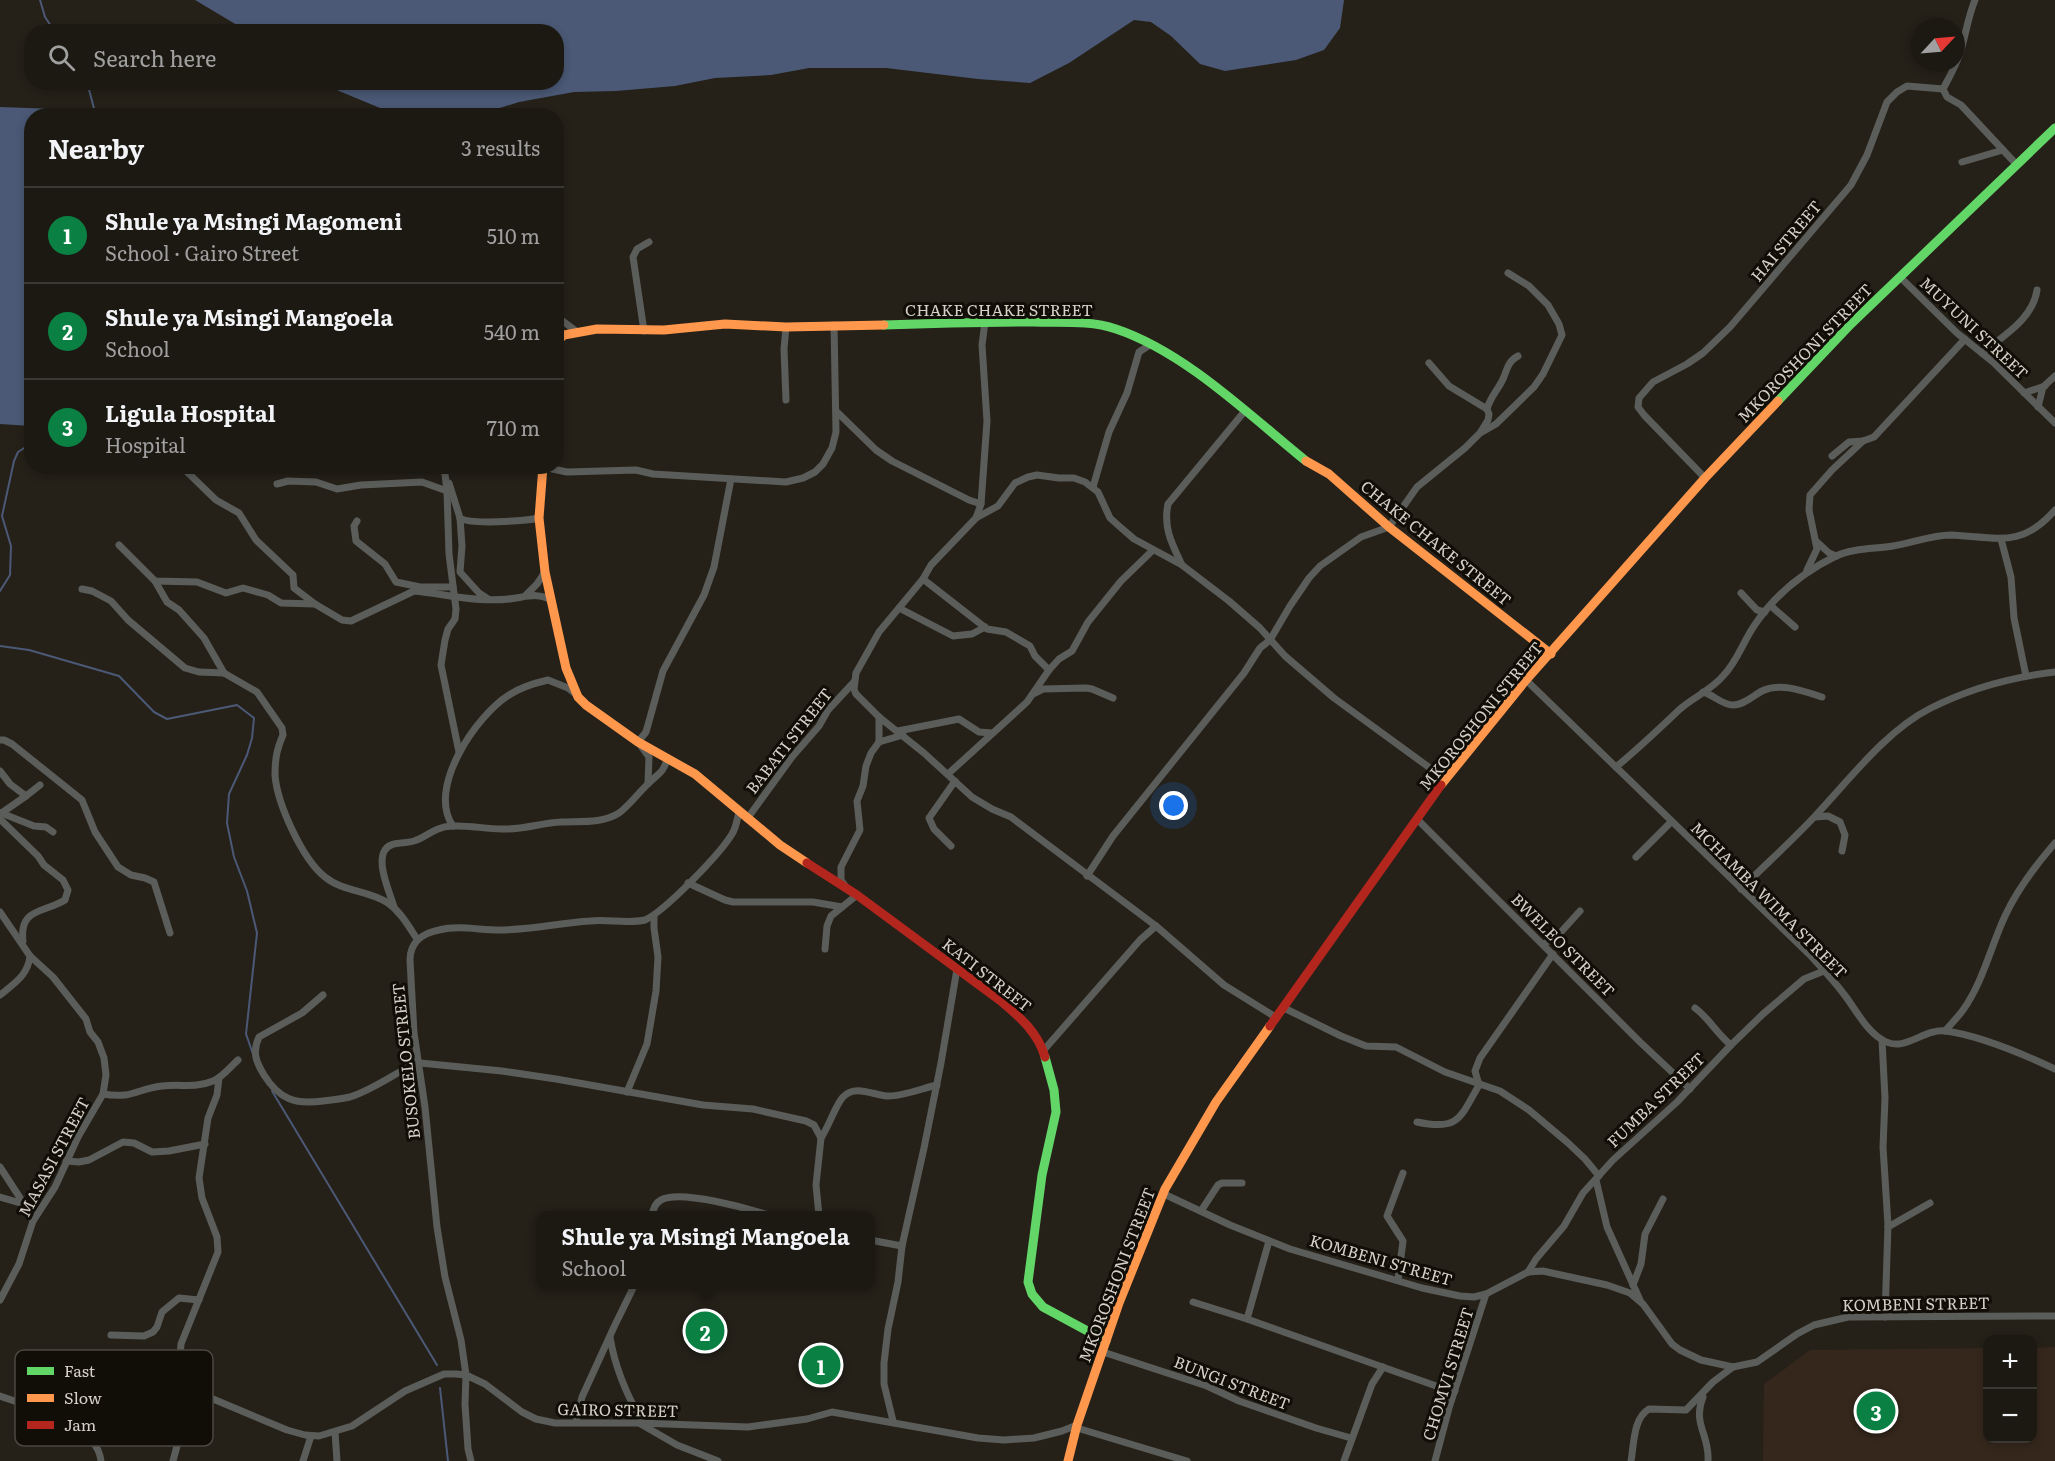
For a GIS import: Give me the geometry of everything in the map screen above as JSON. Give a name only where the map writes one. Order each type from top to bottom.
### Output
[{"type":"street","points":[[1975,0],[1954,69],[1943,88],[1947,97],[1960,105],[2017,165]]},
{"type":"street","name":"HAI STREET","points":[[1705,478],[1644,415],[1637,403],[1644,391],[1653,382],[1687,364],[1730,327],[1851,184],[1867,155],[1887,102],[1907,86],[1943,88]]},
{"type":"street","name":"MKOROSHONI STREET","points":[[1068,1461],[1106,1341],[1164,1194],[1216,1102],[1445,779],[1526,680],[1705,478],[1820,356],[2055,128]]},
{"type":"street","points":[[1962,162],[2003,150]]},
{"type":"street","points":[[644,331],[633,257],[637,249],[649,242]]},
{"type":"street","points":[[1480,433],[1496,424],[1534,387],[1562,335],[1559,324],[1548,305],[1529,286],[1508,273]]},
{"type":"street","name":"MUYUNI STREET","points":[[1900,277],[2055,423]]},
{"type":"street","points":[[1982,354],[2026,317],[2037,290]]},
{"type":"street","points":[[564,322],[576,331]]},
{"type":"street","points":[[976,518],[981,504],[987,421],[982,345],[985,322]]},
{"type":"street","name":"CHAKE CHAKE STREET","points":[[564,335],[576,331],[619,328],[644,331],[681,330],[725,324],[786,327],[985,322],[1089,323],[1115,329],[1151,344],[1187,365],[1313,466],[1329,474],[1389,527],[1551,654]]},
{"type":"street","points":[[564,471],[636,470],[653,474],[786,482],[815,472],[823,464],[832,448],[836,432],[834,325]]},
{"type":"street","points":[[786,327],[784,349],[786,400]]},
{"type":"street","points":[[1832,456],[1849,442],[1874,437],[1965,339]]},
{"type":"street","points":[[1094,487],[1109,432],[1140,352],[1151,344]]},
{"type":"street","points":[[1087,876],[1113,836],[1244,673],[1260,648],[1270,640],[1309,578],[1320,566],[1361,537],[1389,527],[1417,487],[1480,433],[1488,420],[1487,409],[1490,398],[1503,380],[1507,367],[1518,356]]},
{"type":"street","points":[[1429,363],[1449,386],[1487,409]]},
{"type":"street","points":[[2038,406],[2045,386],[2055,376]]},
{"type":"street","points":[[2024,393],[2045,386]]},
{"type":"street","points":[[837,412],[876,450],[892,461],[981,504]]},
{"type":"street","points":[[1182,565],[1166,525],[1168,504],[1244,412]]},
{"type":"street","points":[[1806,572],[1816,555],[1817,542],[1809,510],[1810,495],[1832,470],[1863,441]]},
{"type":"street","points":[[189,474],[216,500],[239,513],[256,540],[293,575],[294,588],[342,620],[354,621],[391,600],[403,597],[417,589],[453,587]]},
{"type":"street","points":[[445,474],[447,491],[446,519],[456,616],[448,629],[441,664],[459,752]]},
{"type":"street","points":[[446,474],[460,518],[462,546],[460,572],[479,593],[490,600]]},
{"type":"street","points":[[543,474],[538,518],[545,572],[566,668],[578,697]]},
{"type":"street","points":[[1277,1018],[1224,985],[1156,926],[1011,817],[972,797],[879,717],[856,694],[855,682],[859,667],[879,632],[923,579],[931,565],[976,518],[998,506],[1015,483],[1037,475],[1074,478],[1094,487],[1110,518],[1134,538],[1182,565],[1242,611],[1295,666],[1362,720],[1445,779]]},
{"type":"street","points":[[638,742],[646,732],[663,671],[709,582],[731,479]]},
{"type":"street","points":[[277,484],[288,481],[316,482],[337,489],[361,485],[422,482],[447,491]]},
{"type":"street","points":[[1616,767],[1680,710],[1726,674],[1764,609],[1806,572],[1848,552],[1895,546],[1936,537],[1951,535],[2001,539],[2021,536],[2032,531],[2055,510]]},
{"type":"street","points":[[460,518],[473,522],[521,521],[538,518]]},
{"type":"street","points":[[357,521],[354,526],[356,541],[385,564],[396,582],[454,597],[490,600],[536,594],[551,600]]},
{"type":"street","points":[[2001,539],[2011,577],[2014,618],[2026,676]]},
{"type":"street","points":[[1817,542],[1836,556]]},
{"type":"street","points":[[119,545],[155,581],[167,602],[179,610],[204,638],[224,673]]},
{"type":"street","points":[[948,774],[1027,702],[1049,670],[1059,659],[1072,651],[1096,611],[1121,581],[1154,550]]},
{"type":"street","points":[[526,595],[545,572]]},
{"type":"street","points":[[923,579],[985,627],[993,631],[1006,632],[1030,645],[1036,658],[1049,670]]},
{"type":"street","points":[[155,581],[197,582],[226,593],[243,588],[268,595],[281,603],[315,604]]},
{"type":"street","points":[[82,589],[92,591],[111,601],[128,620],[185,668],[198,672],[224,673],[261,696],[282,728],[283,735],[277,745],[278,790],[300,843],[313,864],[324,877],[337,885],[386,902],[395,909],[417,939],[438,930],[463,927],[484,930],[525,930],[589,921],[640,921],[654,916],[688,884],[733,833],[743,816],[694,774],[638,742],[586,705],[568,688],[553,680],[548,680],[522,688],[499,702],[486,714],[459,752],[451,771],[446,796],[448,817],[453,826]]},
{"type":"street","points":[[1741,593],[1795,627]]},
{"type":"street","points":[[899,608],[953,636],[972,634],[985,627]]},
{"type":"street","points":[[1741,889],[1815,817],[1880,747],[1928,709],[1983,686],[2055,672]]},
{"type":"street","name":"MCHAMBA WIMA STREET","points":[[1526,680],[1824,971],[1842,991],[1871,1031],[1882,1040]]},
{"type":"street","name":"BABATI STREET","points":[[743,816],[819,726],[828,710],[855,682]]},
{"type":"street","points":[[1704,692],[1732,705],[1743,703],[1766,689],[1774,687],[1789,688],[1822,697]]},
{"type":"street","points":[[1033,694],[1043,689],[1086,688],[1113,698]]},
{"type":"street","points":[[879,717],[879,742]]},
{"type":"street","points":[[847,888],[841,880],[841,867],[860,830],[857,801],[866,766],[879,742],[900,733],[959,719],[979,732],[992,734]]},
{"type":"street","points":[[0,740],[12,744],[82,800],[95,832],[118,867],[131,875],[154,882],[170,933]]},
{"type":"street","points":[[638,742],[649,757],[648,783]]},
{"type":"street","points":[[395,909],[383,872],[383,854],[390,845],[412,842],[432,831],[453,826],[507,829],[600,820],[621,812],[648,783],[663,772],[667,760]]},
{"type":"street","points":[[0,771],[10,784],[26,796]]},
{"type":"street","points":[[951,846],[934,829],[929,818],[955,781]]},
{"type":"street","points":[[0,815],[40,784]]},
{"type":"street","points":[[0,815],[34,826],[46,827],[53,832]]},
{"type":"street","points":[[0,815],[44,865],[63,880],[68,890],[65,900],[45,908],[26,921],[21,928],[23,944]]},
{"type":"street","name":"KATI STREET","points":[[743,816],[786,849],[857,895],[957,969],[1020,1017],[1035,1034],[1051,1075],[1056,1112],[1042,1175],[1028,1282],[1032,1294],[1043,1307],[1106,1341]]},
{"type":"street","points":[[1815,817],[1828,816],[1840,822],[1845,835],[1842,851]]},
{"type":"street","name":"BWELEO STREET","points":[[1418,820],[1690,1089]]},
{"type":"street","points":[[1636,857],[1671,822]]},
{"type":"street","points":[[1945,1031],[1964,1009],[1974,990],[2019,890],[2034,867],[2055,843]]},
{"type":"street","points":[[688,884],[733,902],[813,902],[842,907]]},
{"type":"street","points":[[825,949],[826,926],[831,916],[857,895]]},
{"type":"street","points":[[1544,944],[1561,932],[1580,911]]},
{"type":"street","name":"MASASI STREET","points":[[0,912],[30,956],[53,977],[86,1019],[90,1032],[98,1042],[104,1058],[106,1075],[103,1094],[54,1187],[33,1221],[19,1264],[0,1300]]},
{"type":"street","points":[[627,1092],[647,1044],[656,991],[658,957],[654,916]]},
{"type":"street","points":[[1043,1051],[1140,940],[1156,926]]},
{"type":"street","name":"BUSOKELO STREET","points":[[417,939],[412,947],[410,960],[414,1034],[420,1063],[437,1227],[445,1276],[461,1340],[466,1375],[465,1404],[471,1461]]},
{"type":"street","points":[[1417,1122],[1444,1126],[1451,1124],[1462,1113],[1479,1085],[1475,1071],[1479,1058],[1553,954]]},
{"type":"street","points":[[0,995],[24,975],[29,966],[30,956]]},
{"type":"street","points":[[893,1421],[884,1384],[884,1363],[890,1318],[898,1282],[902,1246],[937,1085],[957,969]]},
{"type":"street","name":"FUMBA STREET","points":[[1528,1272],[1564,1226],[1583,1193],[1613,1160],[1690,1089],[1731,1045],[1804,979],[1824,971]]},
{"type":"street","points":[[323,995],[302,1013],[258,1038],[254,1052],[256,1061],[273,1088],[281,1095],[299,1103],[349,1097],[368,1090],[412,1065],[420,1063],[502,1071],[703,1105],[753,1109],[795,1118],[814,1125],[821,1138],[822,1146],[816,1185],[819,1211]]},
{"type":"street","points":[[1284,1008],[1366,1046],[1396,1047],[1445,1072],[1500,1091],[1529,1110],[1578,1152],[1598,1178],[1607,1227],[1641,1303]]},
{"type":"street","points":[[1695,1008],[1731,1045]]},
{"type":"street","points":[[1885,1317],[1888,1227],[1883,1147],[1885,1098],[1882,1040],[1894,1045],[1906,1044],[1932,1032],[1945,1031],[1986,1042],[2055,1069]]},
{"type":"street","points":[[103,1094],[127,1096],[154,1087],[197,1085],[219,1078],[238,1060]]},
{"type":"street","points":[[180,1350],[213,1266],[218,1245],[199,1187],[199,1169],[208,1118],[217,1095],[219,1078]]},
{"type":"street","points":[[821,1138],[842,1098],[849,1093],[859,1090],[895,1096],[937,1085]]},
{"type":"street","points":[[66,1161],[89,1160],[123,1142],[134,1143],[148,1151],[159,1152],[205,1143]]},
{"type":"street","points":[[0,1167],[33,1221]]},
{"type":"street","points":[[1398,1280],[1403,1241],[1388,1219],[1387,1213],[1403,1173]]},
{"type":"street","points":[[1201,1211],[1218,1185],[1242,1183]]},
{"type":"street","name":"KOMBENI STREET","points":[[1164,1194],[1269,1241],[1460,1296],[1474,1297],[1486,1294],[1528,1272],[1543,1271],[1607,1285],[1630,1293],[1641,1303],[1672,1344],[1680,1350],[1701,1360],[1733,1367],[1756,1362],[1797,1334],[1830,1320],[1848,1317],[2055,1316]]},
{"type":"street","points":[[0,1197],[24,1204]]},
{"type":"street","points":[[653,1211],[660,1200],[681,1197],[756,1211]]},
{"type":"street","points":[[1633,1285],[1641,1264],[1645,1234],[1663,1199]]},
{"type":"street","points":[[1888,1227],[1930,1203]]},
{"type":"street","points":[[875,1241],[902,1246]]},
{"type":"street","points":[[1247,1318],[1269,1241]]},
{"type":"street","points":[[576,1422],[582,1397],[633,1289]]},
{"type":"street","name":"CHOMVI STREET","points":[[1435,1461],[1486,1294]]},
{"type":"street","points":[[111,1335],[144,1336],[157,1327],[162,1312],[174,1301],[179,1298],[199,1300]]},
{"type":"street","points":[[1193,1302],[1247,1318],[1455,1391]]},
{"type":"street","points":[[610,1337],[620,1375],[641,1423],[677,1445],[718,1461]]},
{"type":"street","name":"BUNGI STREET","points":[[1103,1352],[1207,1386],[1239,1401],[1316,1428],[1351,1438]]},
{"type":"street","points":[[1344,1461],[1371,1384],[1383,1367]]},
{"type":"street","points":[[1631,1461],[1639,1419],[1645,1412],[1649,1410],[1686,1410],[1706,1389],[1733,1367]]},
{"type":"street","points":[[213,1399],[287,1430],[311,1436],[335,1432],[352,1426],[405,1391],[444,1374],[466,1375]]},
{"type":"street","name":"GAIRO STREET","points":[[466,1375],[484,1384],[522,1412],[536,1419],[555,1423],[747,1427],[807,1419],[832,1412],[893,1421],[978,1438],[1004,1440],[1034,1437],[1077,1427]]},
{"type":"street","points":[[1706,1389],[1698,1412],[1708,1450],[1708,1461]]},
{"type":"street","points":[[0,1396],[15,1401]]},
{"type":"street","points":[[1077,1427],[1164,1457],[1187,1461]]},
{"type":"street","points":[[335,1432],[337,1461]]},
{"type":"street","points":[[303,1461],[311,1436]]},
{"type":"street","points":[[96,1446],[100,1461]]},
{"type":"street","points":[[173,1461],[177,1446]]},
{"type":"shaded area","points":[[2055,1347],[2055,1461],[1763,1461],[1764,1384],[1810,1350],[1983,1348],[1983,1443],[2037,1443],[2037,1348]]},
{"type":"water","points":[[195,0],[1344,0],[1340,28],[1324,50],[1296,60],[1225,71],[1200,64],[1171,36],[1151,22],[1134,20],[1069,63],[1030,83],[886,68],[809,68],[771,75],[715,78],[675,86],[574,92],[500,108],[380,108],[338,90],[564,90],[564,24],[235,24]]},
{"type":"water","points":[[0,107],[28,108],[24,108],[24,426],[0,424]]},
{"type":"waterway","points":[[40,0],[50,24]]},
{"type":"waterway","points":[[89,90],[94,108]]},
{"type":"waterway","points":[[0,591],[10,575],[11,546],[2,516],[14,461],[18,452],[24,448]]},
{"type":"waterway","points":[[0,646],[29,650],[119,676],[154,712],[167,719],[237,705],[254,718],[247,755],[229,794],[227,823],[234,857],[247,891],[257,933],[246,1034],[253,1054]]},
{"type":"waterway","points":[[272,1091],[437,1365]]},
{"type":"waterway","points":[[440,1388],[448,1461]]},
{"type":"traffic: fast","points":[[1778,401],[1851,324],[2055,128]]},
{"type":"traffic: fast","points":[[884,325],[1065,322],[1096,324],[1116,329],[1142,339],[1167,353],[1216,386],[1306,461]]},
{"type":"traffic: fast","points":[[1045,1057],[1054,1090],[1056,1112],[1042,1175],[1028,1282],[1032,1294],[1043,1307],[1106,1341]]},
{"type":"traffic: slow","points":[[564,335],[597,329],[664,330],[725,324],[786,327],[884,325]]},
{"type":"traffic: slow","points":[[1441,785],[1526,680],[1705,478],[1778,401]]},
{"type":"traffic: slow","points":[[1306,461],[1329,474],[1389,527],[1551,654]]},
{"type":"traffic: slow","points":[[542,474],[539,518],[545,572],[566,668],[578,697],[638,742],[695,774],[780,845],[807,863]]},
{"type":"traffic: slow","points":[[1068,1461],[1077,1425],[1119,1303],[1165,1189],[1216,1102],[1270,1026]]},
{"type":"traffic: jam","points":[[1270,1026],[1441,785]]},
{"type":"traffic: jam","points":[[807,863],[857,895],[1002,1002],[1033,1033],[1045,1057]]},
{"type":"place","name":"Shule ya Msingi Mangoela","points":[[705,1331]]},
{"type":"place","name":"Shule ya Msingi Magomeni","points":[[821,1365]]},
{"type":"place","name":"Ligula Hospital","points":[[1876,1411]]}]
